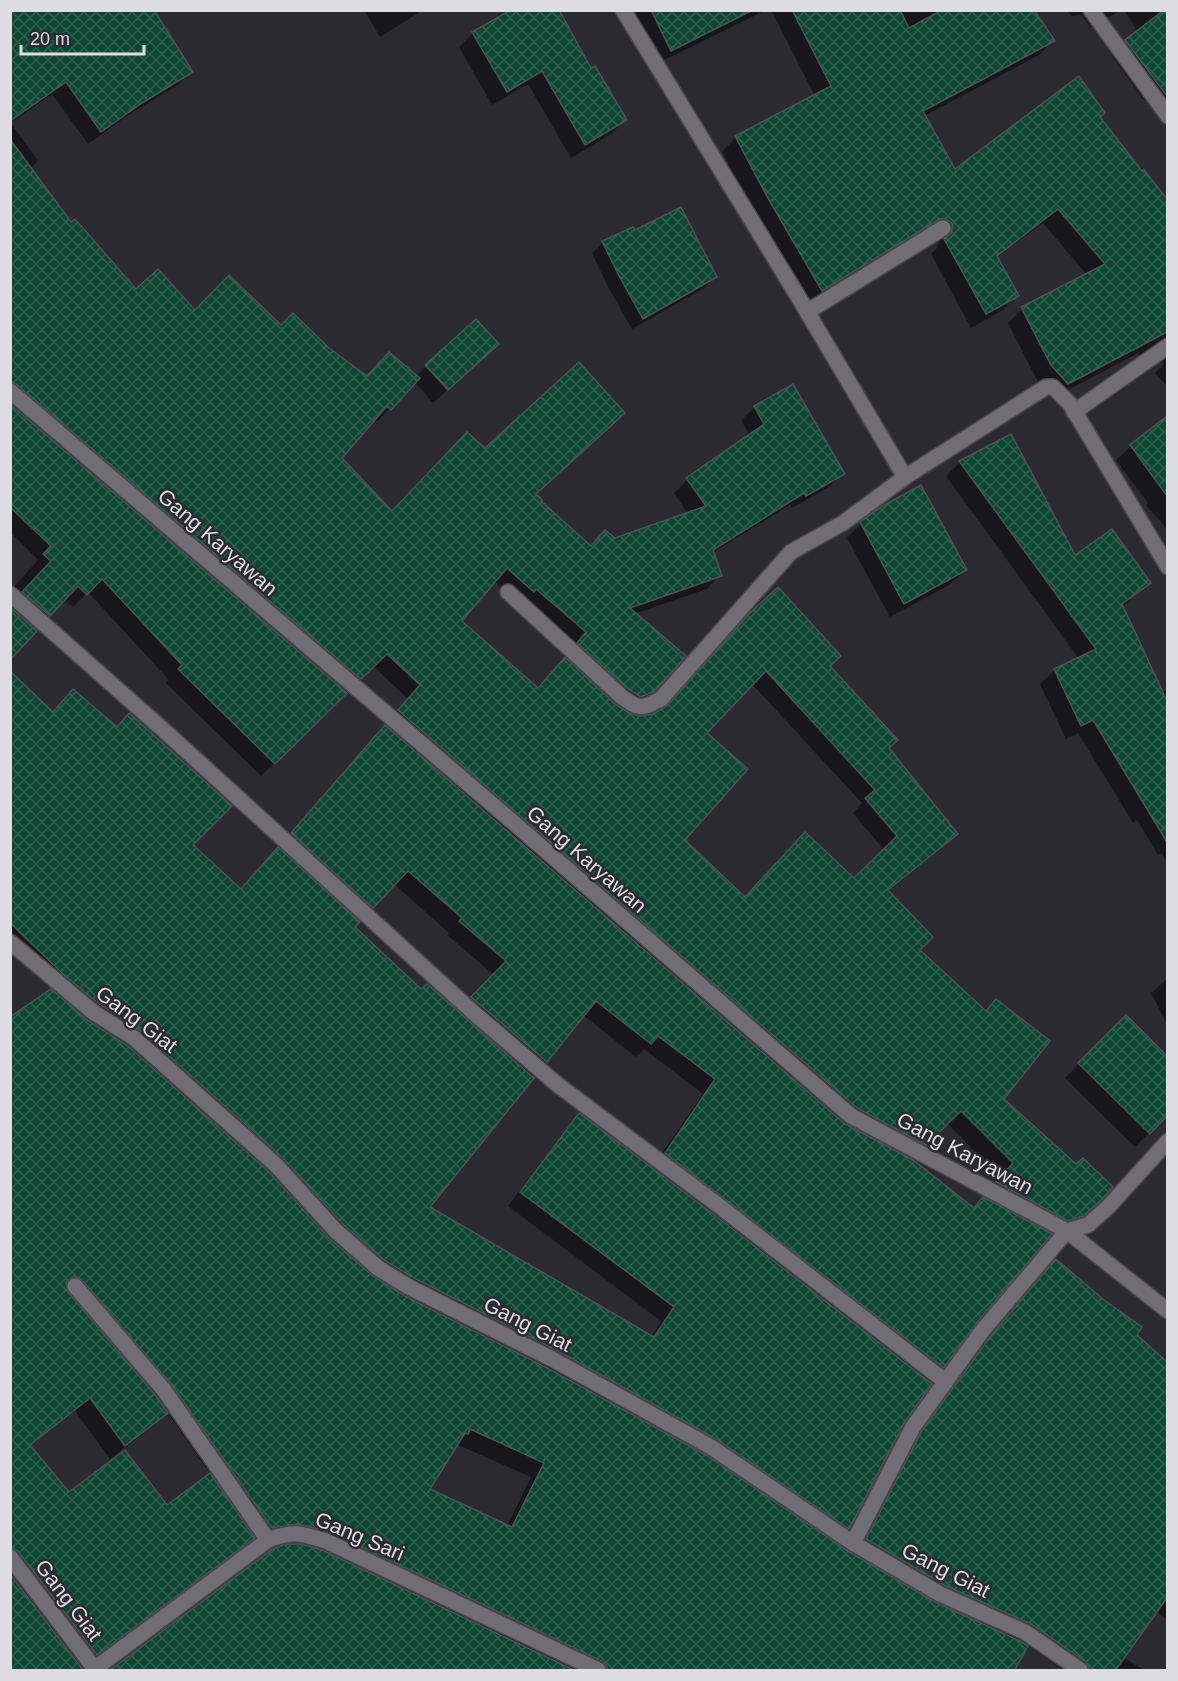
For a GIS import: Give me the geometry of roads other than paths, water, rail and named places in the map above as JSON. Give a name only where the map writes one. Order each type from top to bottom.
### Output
[{"type":"street","points":[[623,10],[905,477]]},
{"type":"street","points":[[1091,10],[1167,116]]},
{"type":"street","points":[[807,312],[943,228]]},
{"type":"street","points":[[1074,412],[1167,346]]},
{"type":"street","points":[[508,592],[622,697],[637,708],[645,707],[661,699],[791,552],[843,523],[905,477],[1046,387],[1053,387],[1070,404],[1167,567]]},
{"type":"street","name":"Gang Karyawan","points":[[10,391],[505,815],[851,1116],[1067,1232],[1167,1311]]},
{"type":"street","points":[[10,594],[168,734],[475,1014],[558,1085],[718,1205],[946,1382]]},
{"type":"street","name":"Gang Giat","points":[[10,942],[93,1012],[134,1038],[276,1165],[336,1231],[378,1268],[409,1287],[554,1360],[711,1447],[852,1543],[940,1594],[1025,1632],[1080,1671]]},
{"type":"street","points":[[852,1543],[913,1427],[982,1331],[1067,1232],[1088,1225],[1109,1206],[1167,1141]]},
{"type":"street","points":[[75,1286],[164,1390],[268,1540]]},
{"type":"street","name":"Gang Sari","points":[[94,1670],[268,1540],[288,1532],[326,1541],[598,1671]]},
{"type":"street","name":"Gang Giat","points":[[10,1557],[94,1670]]}]
